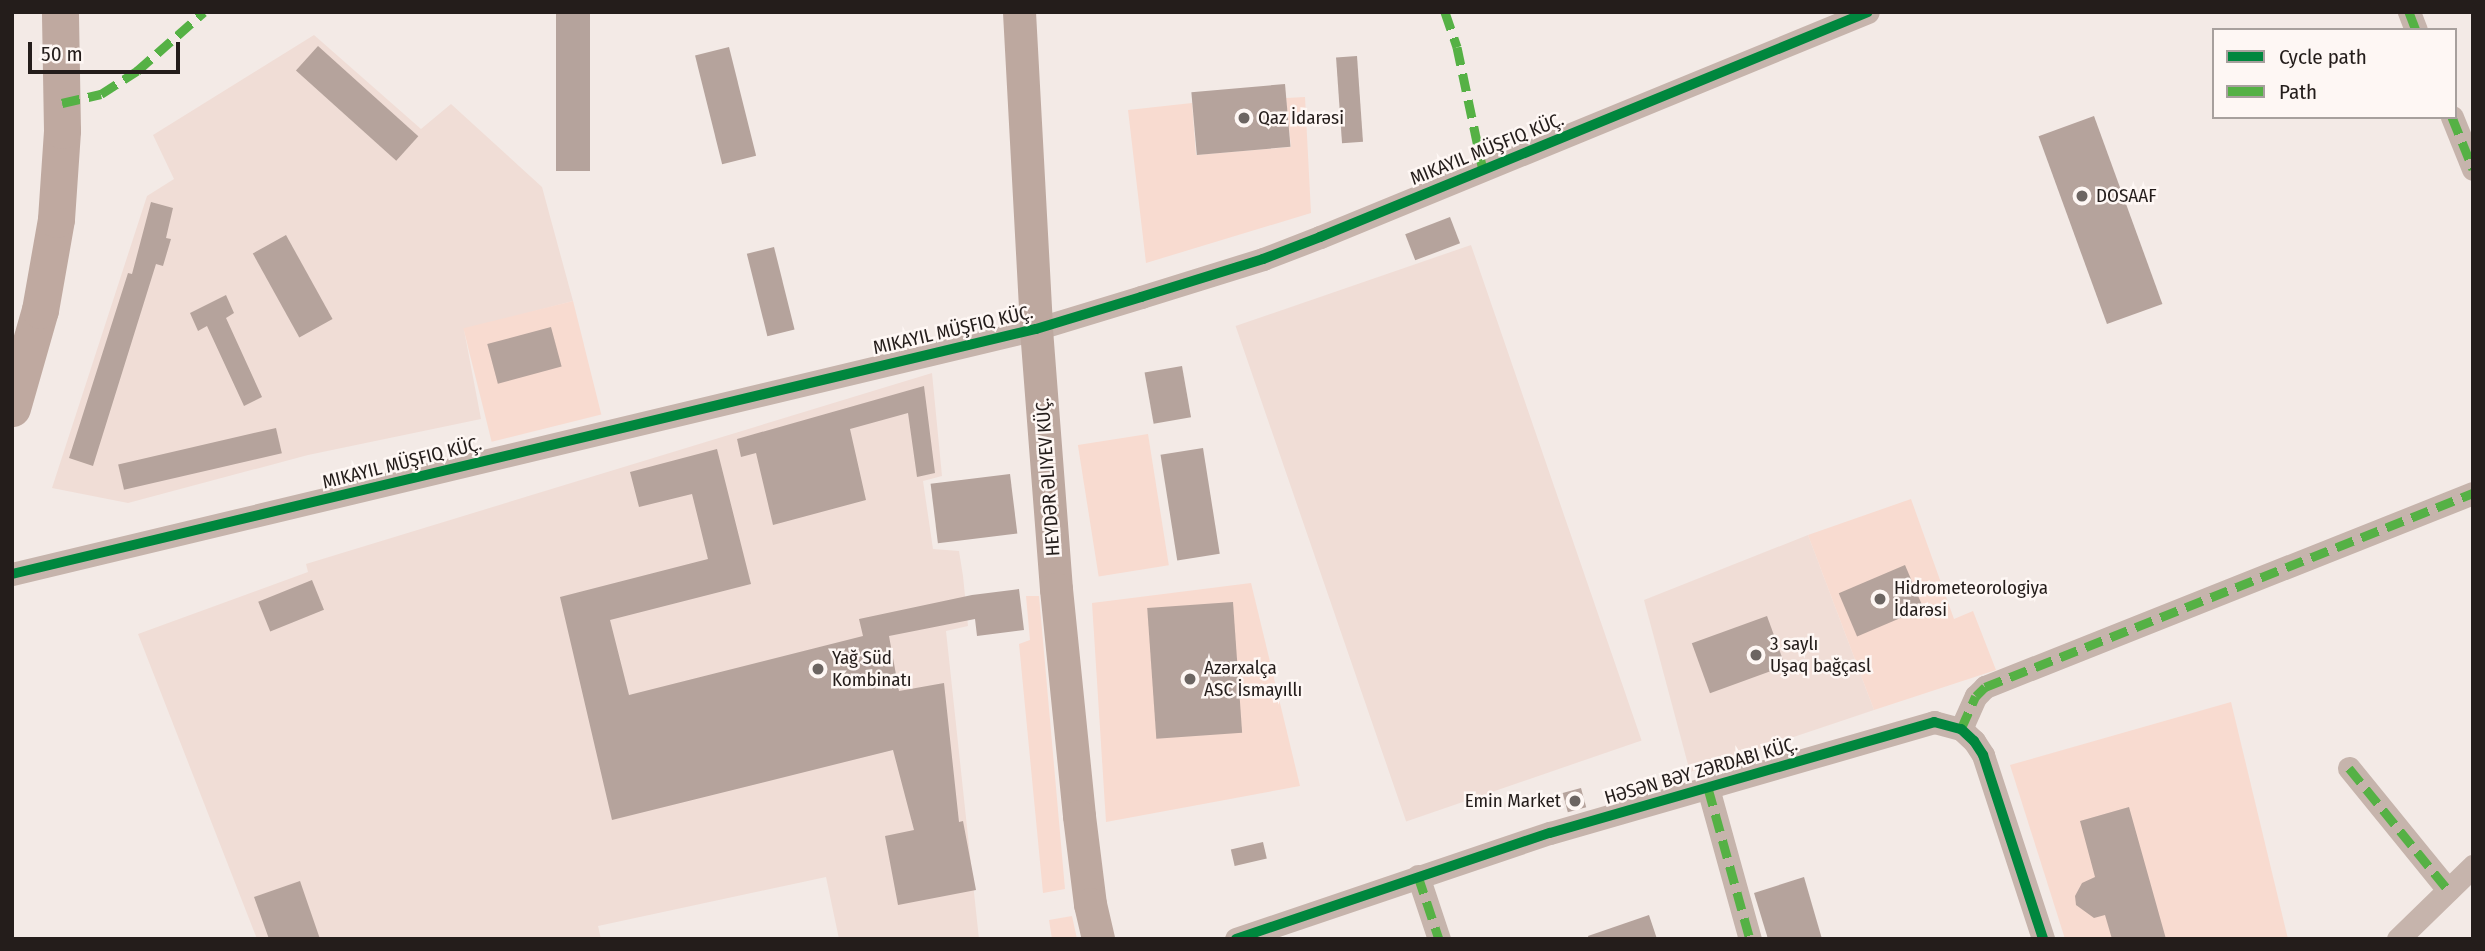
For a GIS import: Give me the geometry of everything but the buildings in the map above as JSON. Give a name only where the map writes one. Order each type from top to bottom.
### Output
[{"type":"main road","points":[[12,408],[40,310],[56,219],[62,130],[60,12]]},
{"type":"main road","name":"HEYDƏR ƏLIYEV KÜÇ.","points":[[1019,12],[1037,329],[1057,602],[1079,816],[1098,939]]},
{"type":"street","points":[[12,574],[1037,329],[1263,259],[1868,12]]},
{"type":"street","points":[[2453,119],[2473,169]]},
{"type":"street","points":[[2043,939],[1983,755],[1974,741],[1961,729],[1976,696],[1985,687],[2473,493]]},
{"type":"street","name":"HƏSƏN BƏY ZƏRDABI KÜÇ.","points":[[1236,939],[1418,876],[1917,724],[1934,722],[1961,729]]},
{"type":"street","points":[[2349,768],[2448,890]]},
{"type":"street","points":[[1707,788],[1750,939]]},
{"type":"street","points":[[2398,939],[2473,866]]},
{"type":"street","points":[[1418,876],[1438,939]]},
{"type":"shaded area","points":[[314,35],[421,129],[451,104],[542,187],[573,301],[464,330],[481,419],[308,455],[128,503],[52,488],[147,196],[174,179],[153,135]]},
{"type":"shaded area","points":[[1305,97],[1311,213],[1146,263],[1128,110],[1192,103],[1196,155],[1291,147],[1286,98]]},
{"type":"shaded area","points":[[1471,245],[1642,740],[1406,822],[1236,326]]},
{"type":"shaded area","points":[[573,301],[601,415],[492,442],[463,328]]},
{"type":"shaded area","points":[[932,373],[942,476],[923,481],[933,549],[959,551],[963,576],[968,626],[946,631],[979,939],[839,939],[826,877],[598,926],[601,939],[257,939],[138,634],[308,572],[306,564]]},
{"type":"shaded area","points":[[1148,434],[1169,565],[1099,576],[1078,445]]},
{"type":"shaded area","points":[[1911,499],[1954,619],[1973,611],[1996,670],[1874,710],[1808,535]]},
{"type":"shaded area","name":"3 saylı Uşaq bağçasl","points":[[1808,535],[1874,710],[1690,772],[1644,600]]},
{"type":"shaded area","points":[[1251,583],[1300,786],[1106,822],[1092,603]]},
{"type":"shaded area","points":[[1026,596],[1039,596],[1065,889],[1043,893],[1019,644],[1030,640]]},
{"type":"shaded area","points":[[2231,702],[2288,939],[2065,939],[2010,765]]},
{"type":"shaded area","points":[[1072,916],[1077,939],[1052,939],[1049,920]]},
{"type":"marked path","points":[[62,103],[101,94],[137,71],[204,12]]},
{"type":"marked path","points":[[1445,12],[1457,47],[1483,170]]},
{"type":"marked path","points":[[2409,12],[2415,28]]},
{"type":"marked path","points":[[2453,119],[2473,169]]},
{"type":"marked path","points":[[1961,729],[1976,696],[1985,687],[2473,493]]},
{"type":"marked path","points":[[2349,768],[2448,890]]},
{"type":"marked path","points":[[1708,788],[1750,939]]},
{"type":"marked path","points":[[1418,876],[1439,939]]},
{"type":"cycle path","name":"MIKAYIL MÜŞFIQ KÜÇ.","points":[[12,574],[1036,329],[1263,259],[1868,12]]},
{"type":"cycle path","points":[[1236,939],[1550,833],[1934,722],[1961,729],[1974,741],[1983,755],[2043,939]]},
{"type":"place","name":"Qaz İdarəsi","points":[[1244,118]]},
{"type":"place","name":"DOSAAF","points":[[2082,196]]},
{"type":"place","name":"Hidrometeorologiya İdarəsi","points":[[1880,599]]},
{"type":"place","name":"3 saylı Uşaq bağçasl","points":[[1756,655]]},
{"type":"place","name":"Yağ Süd Kombinatı","points":[[818,669]]},
{"type":"place","name":"Azərxalça ASC İsmayıllı","points":[[1190,679]]},
{"type":"place","name":"Emin Market","points":[[1575,801]]}]
